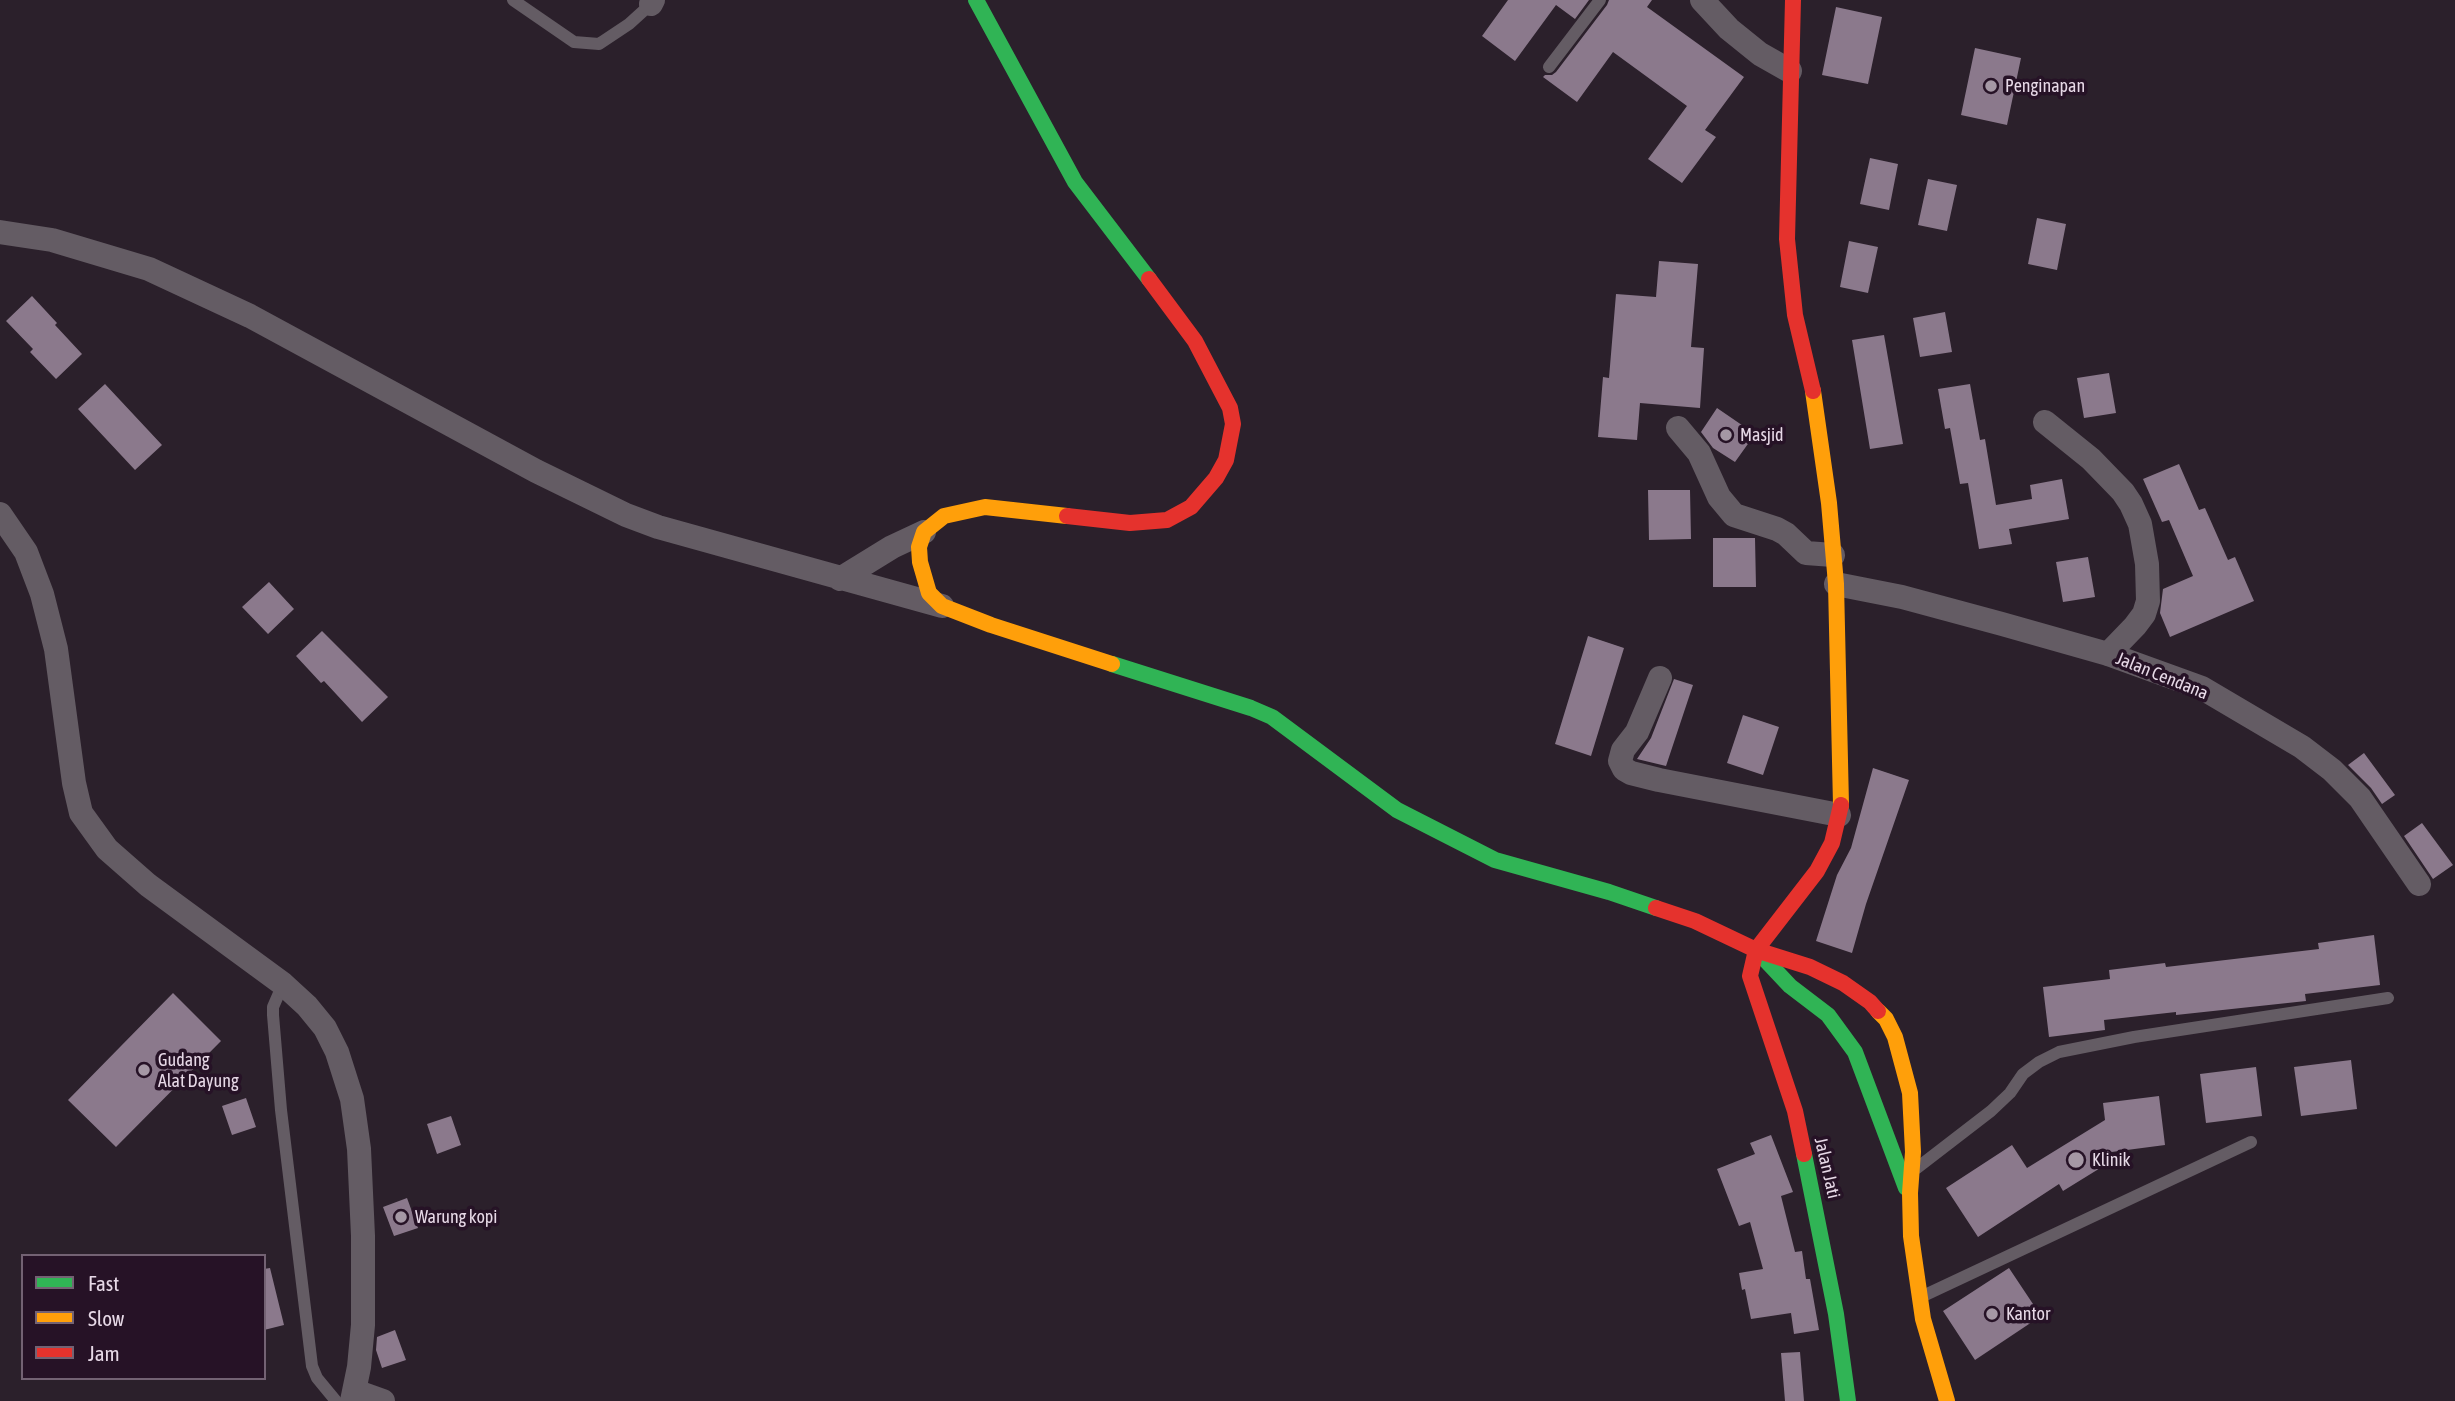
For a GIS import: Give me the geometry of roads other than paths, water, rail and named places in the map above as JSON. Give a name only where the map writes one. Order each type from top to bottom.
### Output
[{"type":"street","points":[[839,579],[892,547],[924,532],[933,522],[944,516],[985,508],[1130,523],[1167,520],[1191,507],[1216,478],[1226,460],[1233,425],[1230,408],[1217,380],[1195,341],[1076,182],[976,0]]},
{"type":"street","points":[[1702,0],[1729,29],[1760,54],[1790,71]]},
{"type":"street","points":[[1756,950],[1817,871],[1832,843],[1843,799],[1836,584],[1820,423],[1806,367],[1790,281],[1787,239],[1793,0]]},
{"type":"street","points":[[0,232],[52,240],[149,268],[250,316],[499,452],[626,515],[839,579],[942,606],[991,625],[1251,708],[1289,728],[1396,810],[1494,860],[1609,892],[1695,921],[1756,950],[1810,967],[1843,983],[1870,1002],[1886,1019],[1895,1037],[1910,1093],[1913,1152],[1911,1236],[1923,1319],[1947,1401]]},
{"type":"street","points":[[2046,422],[2091,459],[2123,492],[2140,524],[2147,564],[2148,601],[2144,614],[2135,626],[2108,654]]},
{"type":"street","points":[[1678,428],[1699,453],[1719,497],[1734,515],[1777,529],[1806,553],[1833,555]]},
{"type":"street","points":[[0,514],[26,552],[42,594],[56,649],[74,783],[81,813],[107,849],[148,885],[282,984],[307,1006],[325,1028],[337,1052],[352,1099],[359,1149],[363,1325],[348,1398],[383,1401]]},
{"type":"street","points":[[924,532],[919,547],[919,562],[929,593],[942,606]]},
{"type":"street","name":"Jalan Cendana","points":[[1836,584],[1902,597],[2108,654],[2202,688],[2302,747],[2332,770],[2360,798],[2419,884]]},
{"type":"street","points":[[1660,678],[1637,732],[1623,750],[1620,761],[1624,769],[1659,780],[1839,815]]},
{"type":"street","points":[[1756,950],[1790,986],[1828,1015],[1855,1052],[1910,1196]]},
{"type":"street","name":"Jalan Jati","points":[[1756,950],[1750,976],[1795,1111],[1818,1215],[1848,1401]]},
{"type":"lane","points":[[513,0],[574,42],[599,44],[629,24],[652,2]]},
{"type":"lane","points":[[1549,67],[1600,0]]},
{"type":"lane","points":[[282,984],[272,1015],[312,1366],[317,1378],[348,1398]]},
{"type":"lane","points":[[1911,1173],[1991,1111],[2010,1093],[2023,1074],[2059,1052],[2134,1037],[2388,998]]},
{"type":"lane","points":[[1920,1298],[2251,1142]]},
{"type":"place","name":"Penginapan","points":[[1991,86]]},
{"type":"place","name":"Masjid","points":[[1726,435]]},
{"type":"place","name":"Gudang Alat Dayung","points":[[144,1070]]},
{"type":"place","name":"Klinik","points":[[2076,1160]]},
{"type":"place","name":"Warung kopi","points":[[401,1217]]},
{"type":"place","name":"Kantor","points":[[1992,1314]]}]
